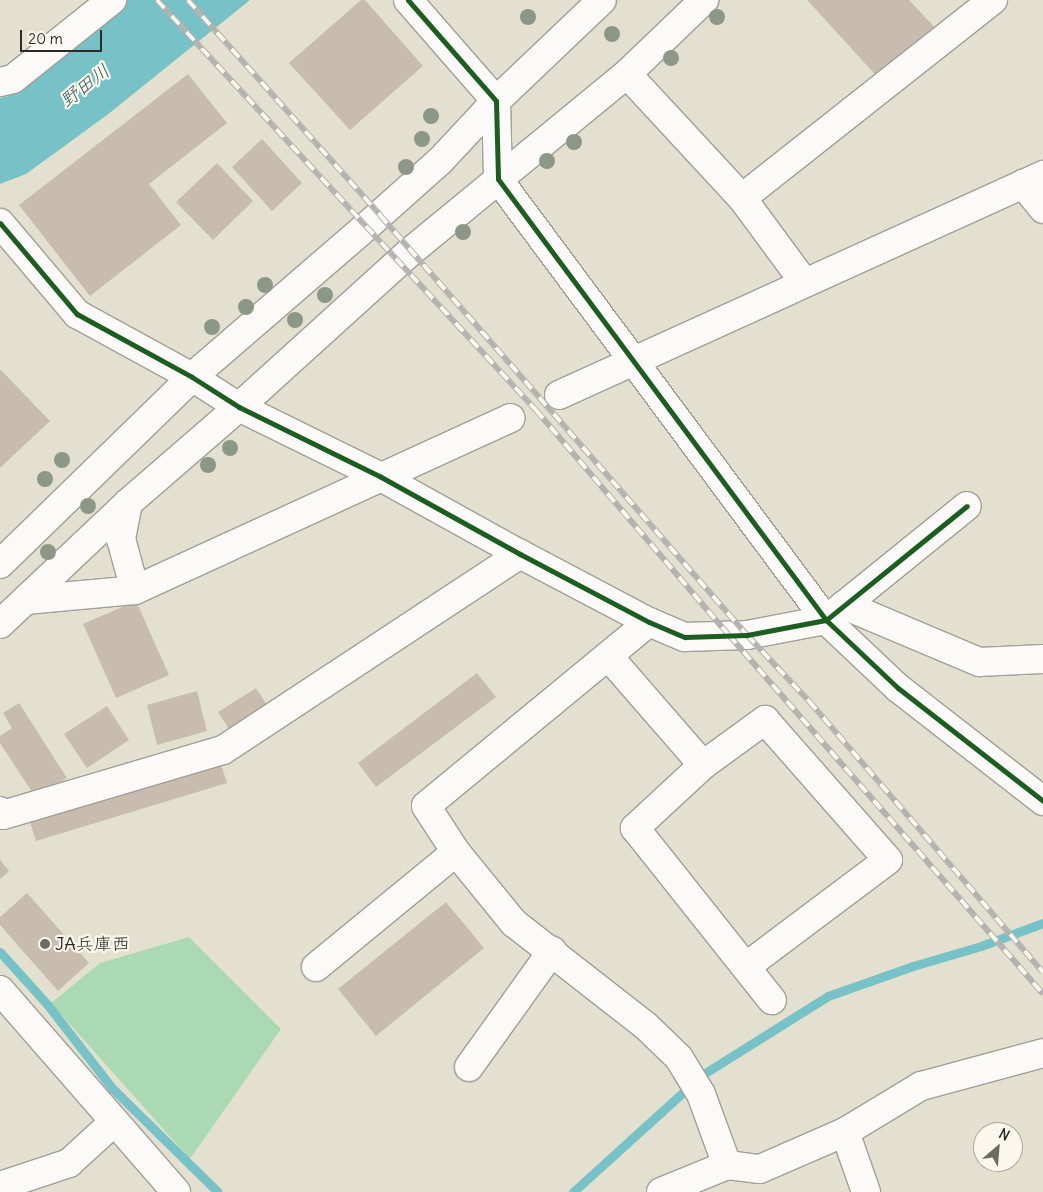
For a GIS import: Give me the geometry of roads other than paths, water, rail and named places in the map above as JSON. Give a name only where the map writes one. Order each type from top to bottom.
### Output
[{"type":"street","points":[[0,82],[13,79],[112,0]]},
{"type":"street","points":[[408,0],[496,101],[498,179],[633,360],[835,613],[898,688],[1043,802]]},
{"type":"street","points":[[0,564],[192,377],[440,161],[496,101],[602,0]]},
{"type":"street","points":[[0,624],[128,503],[239,407],[410,252],[627,74],[704,0]]},
{"type":"street","points":[[742,198],[993,0]]},
{"type":"street","points":[[627,74],[742,198],[804,282]]},
{"type":"street","points":[[559,395],[1033,179],[1043,210]]},
{"type":"street","points":[[0,223],[77,314],[192,377],[239,407],[381,477],[520,554],[649,622],[685,638],[747,635],[835,613],[967,506]]},
{"type":"street","points":[[26,600],[136,590],[511,418]]},
{"type":"street","points":[[128,503],[121,539],[136,590]]},
{"type":"street","points":[[0,811],[3,815],[223,750],[520,554]]},
{"type":"street","points":[[835,613],[979,662],[1043,659]]},
{"type":"street","points":[[649,622],[609,657],[426,806],[456,852],[514,923],[646,1026],[679,1058],[695,1084],[727,1165]]},
{"type":"street","points":[[609,657],[702,765]]},
{"type":"street","points":[[747,966],[888,860],[765,720],[702,765],[635,828],[747,966],[772,1000]]},
{"type":"street","points":[[316,967],[456,852]]},
{"type":"street","points":[[469,1067],[552,951]]},
{"type":"street","points":[[0,990],[176,1192]]},
{"type":"street","points":[[661,1192],[727,1165],[760,1169],[845,1132],[921,1086],[1043,1053]]},
{"type":"street","points":[[0,1186],[40,1171],[69,1163],[114,1122]]},
{"type":"street","points":[[845,1132],[866,1192]]},
{"type":"water","name":"野田川","points":[[127,0],[250,0],[107,115],[26,174],[0,184],[0,98],[9,96]]},
{"type":"waterway","points":[[573,1192],[702,1075],[828,996],[913,966],[981,946],[1043,923]]},
{"type":"waterway","points":[[0,952],[47,1004],[112,1088],[218,1192]]},
{"type":"railway","points":[[157,0],[536,410],[729,635],[1043,994]]},
{"type":"railway","points":[[188,0],[380,215],[747,635],[809,701],[1043,972]]},
{"type":"place","name":"JA兵庫西","points":[[45,944]]}]
